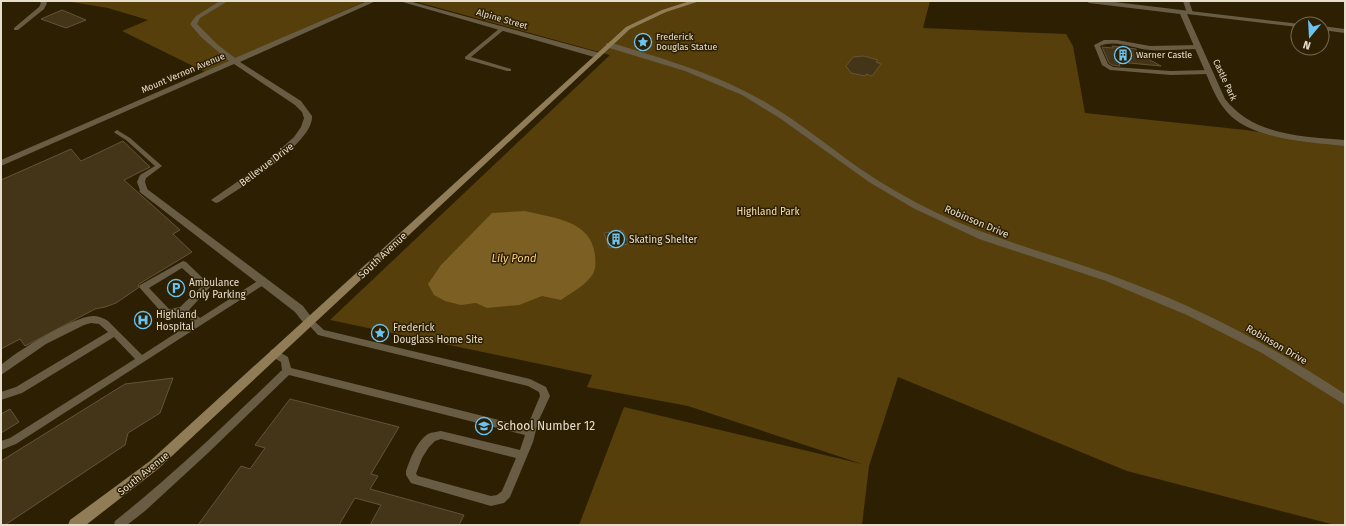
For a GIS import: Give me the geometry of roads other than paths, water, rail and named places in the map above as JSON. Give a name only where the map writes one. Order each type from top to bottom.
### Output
[{"type":"main road","name":"South Avenue","points":[[75,525],[154,465],[628,28],[645,18],[664,10],[697,1]]},
{"type":"street","points":[[16,29],[42,8],[44,3],[42,1]]},
{"type":"street","points":[[225,1],[198,17],[193,24],[206,40],[236,62]]},
{"type":"street","name":"Mount Vernon Avenue","points":[[1,163],[236,62],[373,1]]},
{"type":"street","name":"Alpine Street","points":[[402,1],[597,55]]},
{"type":"street","points":[[1088,1],[1290,24]]},
{"type":"street","name":"Castle Park","points":[[1187,12],[1198,47],[1225,107],[1241,121],[1253,127],[1282,134],[1345,143]]},
{"type":"street","points":[[1330,29],[1345,31]]},
{"type":"street","name":"Robinson Drive","points":[[609,45],[696,71],[739,91],[782,116],[845,162],[917,206],[962,228],[1004,245],[1129,286],[1190,310],[1260,346],[1345,400]]},
{"type":"street","name":"Bellevue Drive","points":[[216,200],[296,141],[304,130],[308,119],[306,111],[298,103],[236,62]]},
{"type":"street","points":[[144,191],[299,309],[310,322]]},
{"type":"lane","points":[[1186,1],[1187,12]]},
{"type":"lane","points":[[502,29],[467,58],[509,70]]},
{"type":"lane","points":[[1198,47],[1177,46],[1150,48],[1117,42],[1104,42],[1097,45],[1105,65],[1112,69],[1172,73],[1209,72]]},
{"type":"lane","points":[[117,132],[128,139],[159,166],[143,177],[141,182],[144,191]]},
{"type":"lane","points":[[183,310],[207,286],[183,264],[143,287],[167,313],[183,310],[200,322]]},
{"type":"lane","points":[[1,446],[13,441],[262,282]]},
{"type":"lane","points":[[1,370],[6,365],[35,347],[73,326],[91,319],[103,322],[141,360]]},
{"type":"lane","points":[[310,322],[321,333],[537,386],[543,390],[545,396],[533,422],[523,455],[506,494],[500,500],[491,501],[415,480],[411,475],[411,468],[426,442],[433,436],[442,435],[523,455]]},
{"type":"lane","points":[[1,396],[20,390],[114,333]]},
{"type":"lane","points":[[274,353],[285,360],[287,371]]},
{"type":"lane","points":[[287,371],[531,432]]},
{"type":"lane","points":[[119,525],[149,502],[186,469],[287,371]]},
{"type":"water","name":"Lily Pond","points":[[525,211],[569,222],[586,234],[592,243],[595,255],[595,269],[593,275],[585,283],[561,300],[542,296],[519,305],[487,308],[476,303],[461,305],[445,301],[434,295],[428,284],[441,265],[492,213]]},
{"type":"place","name":"Frederick Douglas Statue","points":[[643,42]]},
{"type":"place","name":"Warner Castle","points":[[1123,55]]},
{"type":"place","name":"Skating Shelter","points":[[616,239]]},
{"type":"place","name":"Ambulance Only Parking","points":[[176,288]]},
{"type":"place","name":"Highland Hospital","points":[[143,320]]},
{"type":"place","name":"Frederick Douglass Home Site","points":[[380,333]]},
{"type":"place","name":"School Number 12","points":[[484,426]]},
{"type":"park label","name":"Highland Park","points":[[768,211]]}]
